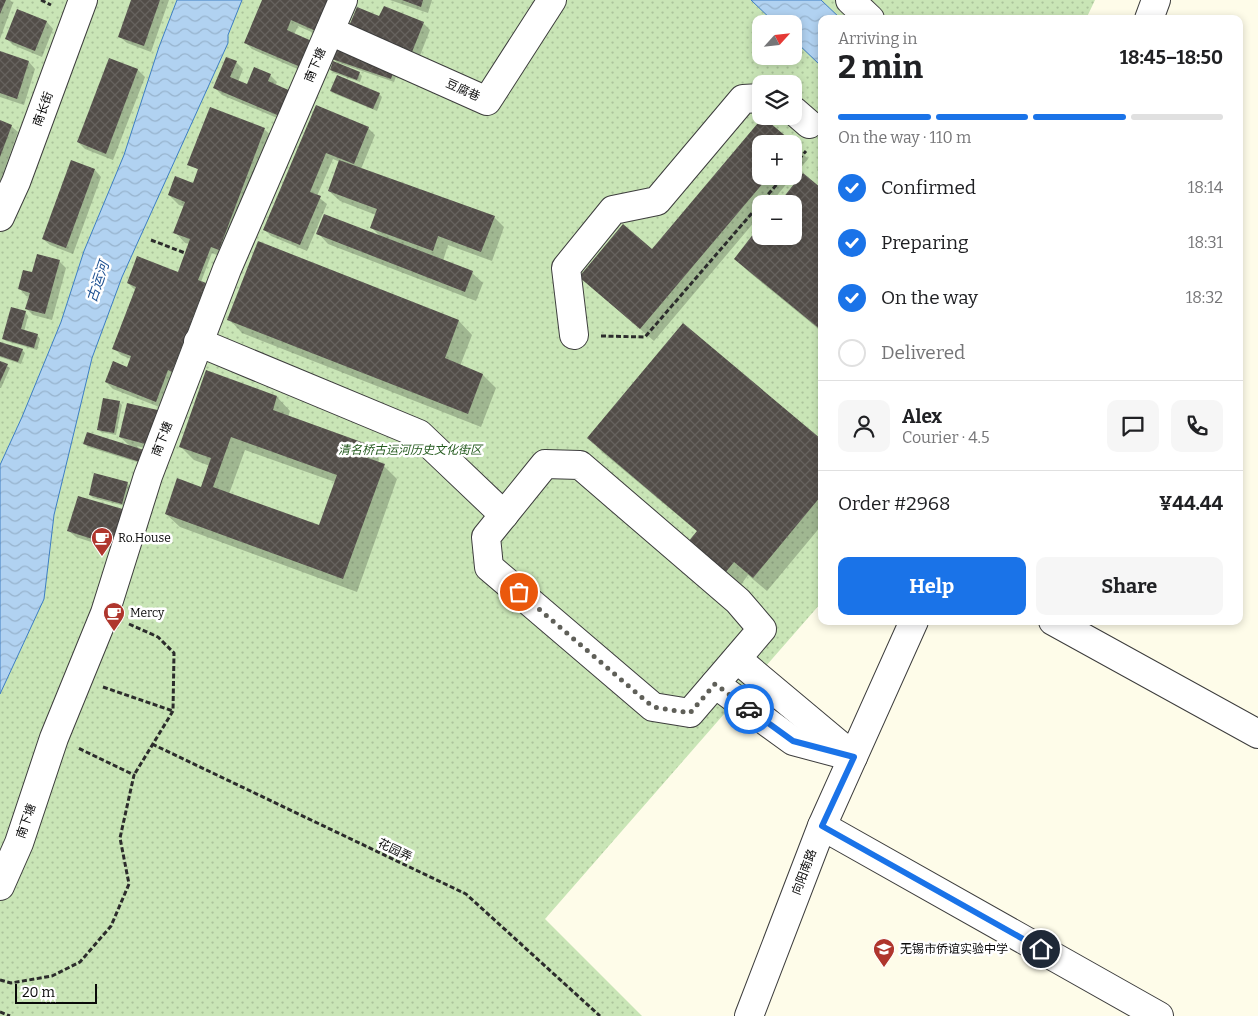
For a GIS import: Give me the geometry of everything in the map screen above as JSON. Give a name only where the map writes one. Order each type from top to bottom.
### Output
[{"type":"street","name":"南长街","points":[[0,217],[16,182],[83,0]]},
{"type":"street","name":"南下塘","points":[[0,886],[19,843],[54,738],[105,613],[148,476],[198,342],[227,269],[343,0]]},
{"type":"street","name":"豆腐巷","points":[[330,30],[487,101],[552,0]]},
{"type":"street","points":[[850,0],[866,15]]},
{"type":"street","points":[[1150,15],[1156,0]]},
{"type":"street","points":[[574,335],[566,268],[613,210],[657,201],[743,99],[752,98]]},
{"type":"street","points":[[198,342],[419,434],[504,515]]},
{"type":"street","points":[[545,464],[580,465],[738,601],[762,629],[690,713],[653,707],[489,567],[486,537],[504,515],[545,464]]},
{"type":"street","name":"向阳南路","points":[[749,1016],[822,826],[912,625]]},
{"type":"street","points":[[1060,625],[1258,734]]},
{"type":"street","points":[[737,658],[854,757]]},
{"type":"street","points":[[715,684],[793,741],[854,757]]},
{"type":"street","points":[[822,826],[1159,1016]]},
{"type":"path","points":[[574,335],[645,337],[776,185]]},
{"type":"path","points":[[151,240],[185,253]]},
{"type":"path","points":[[0,980],[10,983],[52,976],[80,962],[111,926],[128,884],[120,838],[134,775],[172,711],[174,653],[158,637],[105,613]]},
{"type":"path","points":[[78,679],[172,711]]},
{"type":"path","points":[[54,738],[134,775]]},
{"type":"path","name":"花园弄","points":[[152,744],[466,894],[600,1016]]},
{"type":"path","points":[[0,1012],[10,1016]]},
{"type":"green space","name":"清名桥古运河历史文化街区","points":[[0,0],[1095,0],[1088,15],[818,15],[818,606],[545,919],[642,1016],[0,1016]]},
{"type":"water","name":"古运河","points":[[177,0],[242,0],[228,35],[228,43],[122,277],[92,358],[54,515],[44,599],[0,694],[0,465],[61,322],[84,251],[124,155],[159,47]]},
{"type":"water","points":[[751,0],[821,0],[837,15],[818,15],[818,63],[802,48],[802,15],[767,15]]},
{"type":"building","points":[[0,0],[6,0],[0,14]]},
{"type":"building","points":[[131,0],[160,0],[144,46],[118,37]]},
{"type":"building","points":[[262,0],[331,0],[318,32],[291,20],[287,30],[314,42],[303,68],[244,43]]},
{"type":"building","points":[[402,0],[423,0],[421,7]]},
{"type":"building","points":[[384,6],[424,22],[412,52],[349,26],[357,7],[379,16]]},
{"type":"building","points":[[17,9],[47,21],[35,51],[5,39]]},
{"type":"building","points":[[337,46],[395,67],[391,79],[332,59]]},
{"type":"building","points":[[0,51],[29,61],[17,99],[0,93]]},
{"type":"building","points":[[226,57],[237,61],[230,77],[247,84],[254,67],[271,74],[268,81],[293,92],[282,117],[213,88]]},
{"type":"building","points":[[109,58],[138,69],[106,154],[77,142]]},
{"type":"building","points":[[333,61],[360,72],[357,80],[330,70]]},
{"type":"building","points":[[337,75],[380,93],[373,109],[330,91]]},
{"type":"building","points":[[316,105],[369,127],[354,164],[326,153],[310,192],[321,196],[300,245],[263,230]]},
{"type":"building","points":[[210,107],[265,128],[219,250],[211,247],[198,280],[206,283],[172,372],[168,370],[156,402],[105,382],[113,361],[127,367],[131,356],[112,349],[136,287],[127,283],[137,256],[178,272],[190,239],[173,233],[185,202],[168,195],[175,176],[193,183],[198,169],[187,165]]},
{"type":"building","points":[[0,120],[12,125],[0,157]]},
{"type":"building","points":[[756,125],[772,125],[784,135],[752,135],[752,185],[761,185],[640,329],[579,277],[623,224],[652,249]]},
{"type":"building","points":[[71,160],[95,169],[66,248],[42,239]]},
{"type":"building","points":[[339,160],[495,216],[481,252],[438,236],[433,251],[370,228],[377,209],[328,191]]},
{"type":"building","points":[[803,173],[818,186],[818,328],[734,259],[752,236],[752,245],[802,245],[802,195],[785,195],[793,185],[802,185]]},
{"type":"building","points":[[324,214],[473,271],[465,292],[316,234]]},
{"type":"building","points":[[258,241],[459,320],[445,358],[483,374],[468,414],[227,320]]},
{"type":"building","points":[[37,254],[60,260],[45,314],[25,309],[30,293],[18,289],[23,270],[32,272]]},
{"type":"building","points":[[11,307],[26,311],[21,329],[38,334],[34,348],[2,339]]},
{"type":"building","points":[[683,323],[818,436],[818,500],[753,578],[734,562],[725,573],[688,542],[697,531],[587,438]]},
{"type":"building","points":[[0,342],[23,349],[18,362],[0,356]]},
{"type":"building","points":[[0,361],[8,364],[0,382]]},
{"type":"building","points":[[206,370],[277,396],[273,410],[367,444],[362,456],[385,464],[343,579],[165,514],[177,478],[201,487],[211,458],[179,447]],"holes":[[[231,437],[337,475],[319,525],[213,487]]]},
{"type":"building","points":[[103,398],[120,401],[114,433],[97,430]]},
{"type":"building","points":[[127,403],[162,411],[153,446],[119,437]]},
{"type":"building","points":[[87,432],[144,450],[140,462],[83,444]]},
{"type":"building","points":[[94,473],[128,482],[122,504],[89,495]]},
{"type":"building","points":[[78,496],[126,510],[115,546],[67,531]]},
{"type":"way so far","points":[[519,592],[653,707],[690,713],[715,684],[749,709]]},
{"type":"place","name":"Ro.House","points":[[102,557]]},
{"type":"place","name":"Mercy","points":[[114,632]]},
{"type":"place","name":"无锡市侨谊实验中学","points":[[884,968]]},
{"type":"route","points":[[749,709],[793,741],[854,757],[822,826],[1041,949]]}]
